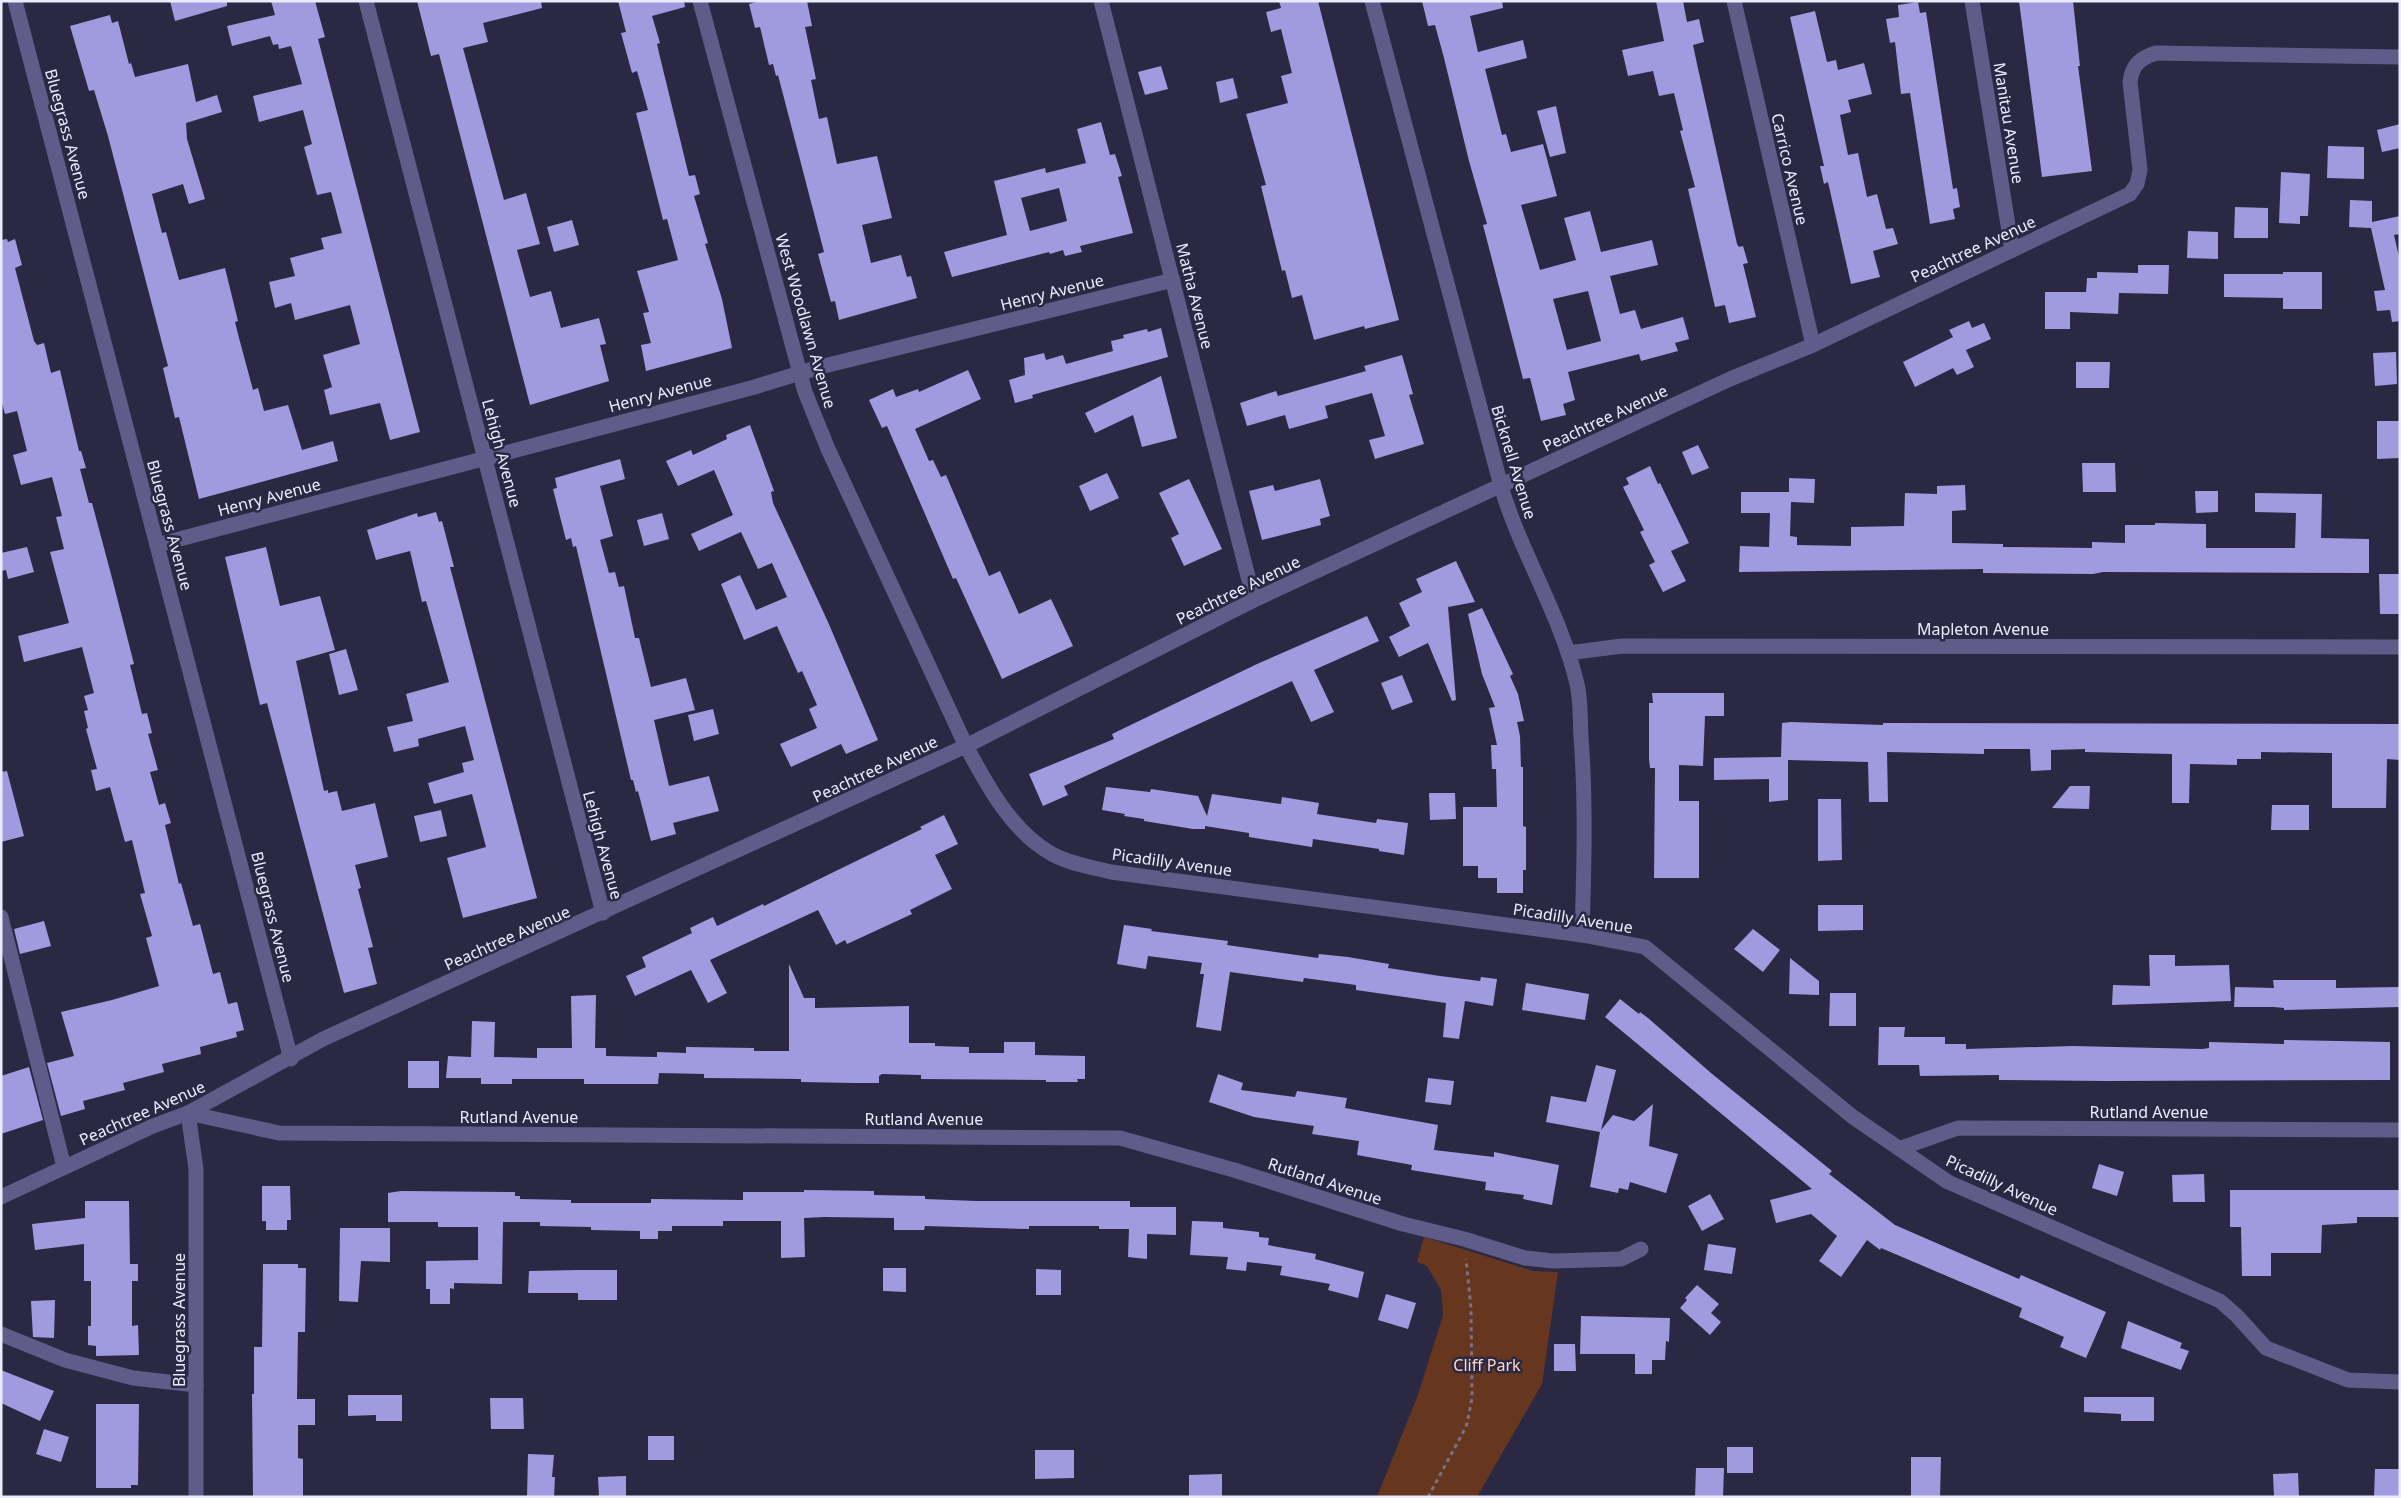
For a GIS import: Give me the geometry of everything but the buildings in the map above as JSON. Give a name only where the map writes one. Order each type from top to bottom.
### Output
[{"type":"street","name":"Bluegrass Avenue","points":[[15,1],[291,1059]]},
{"type":"street","name":"Lehigh Avenue","points":[[366,1],[603,914]]},
{"type":"street","name":"West Woodlawn Avenue","points":[[700,1],[799,374],[828,449],[966,746]]},
{"type":"street","name":"Matha Avenue","points":[[1101,1],[1254,600]]},
{"type":"street","name":"Bicknell Avenue","points":[[1372,1],[1500,486],[1511,520],[1568,653],[1577,686],[1582,756],[1584,858],[1582,935]]},
{"type":"street","name":"Carrico Avenue","points":[[1734,1],[1813,345]]},
{"type":"street","name":"Manitau Avenue","points":[[1972,1],[2012,250]]},
{"type":"street","name":"Peachtree Avenue","points":[[1,1197],[153,1126],[188,1113],[323,1040],[603,914],[966,746],[1254,600],[1730,379],[1813,345],[2130,194],[2137,184],[2140,170],[2130,82],[2131,72],[2137,62],[2144,56],[2156,53],[2400,57]]},
{"type":"street","name":"Henry Avenue","points":[[157,545],[799,374],[1173,280]]},
{"type":"street","name":"Mapleton Avenue","points":[[1568,653],[1622,646],[2400,647]]},
{"type":"street","name":"Picadilly Avenue","points":[[966,746],[984,780],[1016,824],[1038,845],[1053,854],[1083,866],[1111,872],[1582,935],[1645,948],[1853,1117],[1901,1148],[1948,1182],[2220,1301],[2237,1316],[2266,1348],[2348,1380],[2400,1382]]},
{"type":"street","points":[[1,917],[64,1167]]},
{"type":"street","name":"Bluegrass Avenue","points":[[188,1113],[196,1169],[196,1497]]},
{"type":"street","name":"Rutland Avenue","points":[[188,1113],[280,1133],[1120,1138],[1225,1167],[1403,1224],[1464,1238],[1525,1258],[1554,1262],[1621,1259],[1641,1249]]},
{"type":"street","name":"Rutland Avenue","points":[[1901,1148],[1958,1128],[2400,1130]]},
{"type":"street","points":[[1,1334],[65,1360],[124,1376],[196,1385]]},
{"type":"path","points":[[1428,1497],[1466,1427],[1472,1398],[1472,1308],[1464,1238]]},
{"type":"green space","name":"Cliff Park","points":[[1424,1237],[1533,1271],[1558,1272],[1542,1384],[1477,1497],[1377,1497],[1418,1395],[1443,1315],[1441,1290],[1427,1266],[1417,1262]]}]
